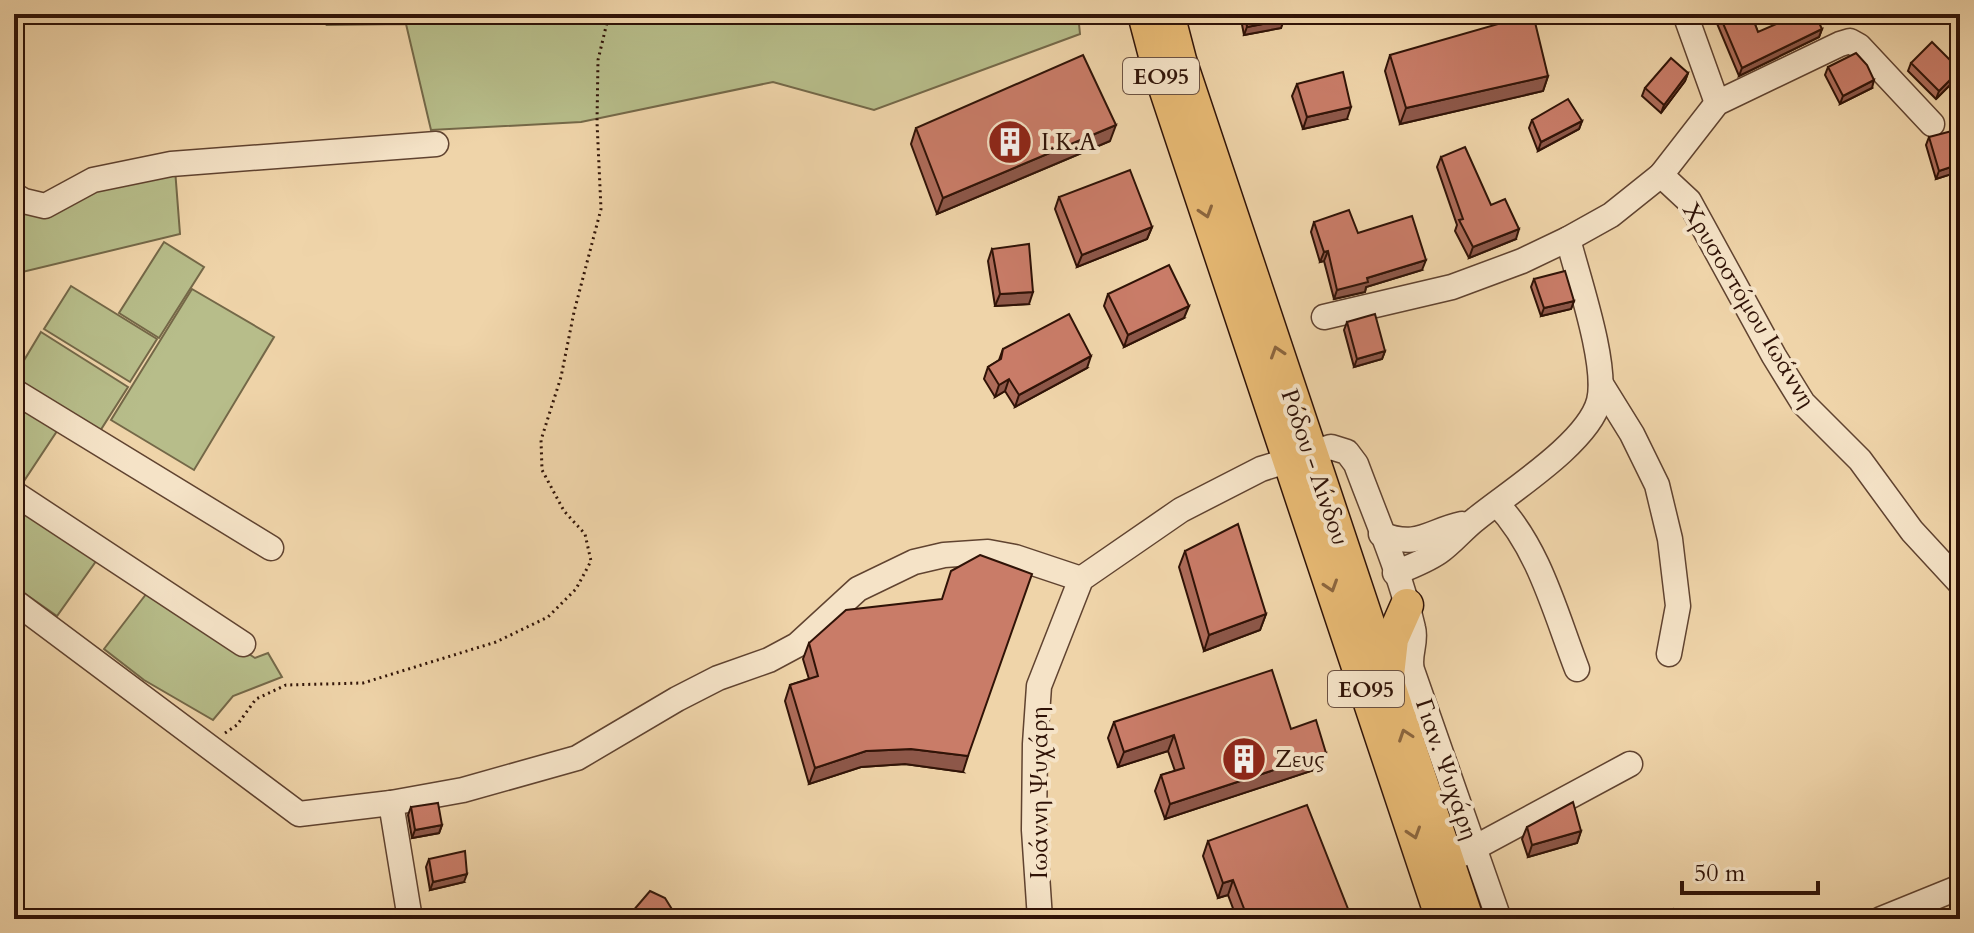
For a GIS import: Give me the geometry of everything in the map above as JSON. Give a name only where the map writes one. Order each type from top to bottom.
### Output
[{"type":"main road","name":"Ρόδου - Λίνδου","points":[[1144,14],[1158,67],[1300,456],[1387,682],[1461,855],[1467,919]]},
{"type":"main road","name":"Ρόδου - Λίνδου","points":[[1168,14],[1442,919]]},
{"type":"main road","points":[[1387,682],[1392,639],[1407,605]]},
{"type":"street","points":[[1685,14],[1717,103]]},
{"type":"street","points":[[1324,317],[1452,287],[1522,261],[1568,239],[1611,215],[1661,175],[1717,103],[1850,41],[1859,46],[1932,124]]},
{"type":"street","points":[[14,195],[45,206],[93,180],[171,164],[436,144]]},
{"type":"street","name":"Χρυσοστόμου Ιωάννη","points":[[1661,175],[1689,201],[1803,403],[1860,460],[1912,531],[1960,583]]},
{"type":"street","points":[[1378,523],[1402,541],[1416,540],[1473,521],[1536,473],[1591,419],[1601,384],[1568,239]]},
{"type":"street","points":[[1601,384],[1632,434],[1657,485],[1670,539],[1678,606],[1669,654]]},
{"type":"street","points":[[14,391],[271,548]]},
{"type":"street","points":[[14,601],[299,814],[391,803],[463,790],[577,758],[677,699],[797,645],[858,589],[914,562],[944,555],[988,552],[1015,557],[1081,579],[1181,510],[1261,469],[1300,456]]},
{"type":"street","name":"Γιαν. Ψυχάρη","points":[[1300,456],[1341,468],[1378,523],[1415,636],[1410,661],[1461,855],[1499,919]]},
{"type":"street","points":[[14,493],[243,644]]},
{"type":"street","points":[[1497,504],[1516,524],[1534,558],[1577,669]]},
{"type":"street","points":[[1395,573],[1438,553],[1463,534],[1473,521]]},
{"type":"street","name":"Ιωάννη Ψυχάρη","points":[[1040,919],[1034,830],[1039,686],[1081,579]]},
{"type":"street","points":[[1461,855],[1630,764]]},
{"type":"street","points":[[391,803],[410,919]]},
{"type":"street","points":[[1881,919],[1960,887]]},
{"type":"path","points":[[207,746],[237,725],[256,699],[286,685],[363,683],[496,642],[548,617],[576,589],[591,561],[585,534],[564,511],[542,470],[541,440],[561,377],[574,312],[601,209],[598,60],[609,14]]},
{"type":"green space","points":[[332,14],[1078,14],[1080,34],[874,110],[773,82],[581,122],[431,130],[406,24],[327,25]]},
{"type":"green space","points":[[175,169],[180,234],[14,274],[14,201]]},
{"type":"green space","points":[[164,242],[204,267],[159,338],[119,313]]},
{"type":"green space","points":[[71,286],[157,339],[130,382],[44,329]]},
{"type":"green space","points":[[192,289],[274,337],[194,470],[111,420]]},
{"type":"green space","points":[[41,332],[128,387],[100,431],[14,377]]},
{"type":"green space","points":[[14,397],[61,425],[18,490],[14,487]]},
{"type":"green space","points":[[14,500],[99,557],[57,616],[14,586]]},
{"type":"green space","points":[[150,589],[255,658],[268,653],[282,677],[233,696],[213,720],[144,680],[104,649]]},
{"type":"building","points":[[1245,14],[1283,14],[1284,20],[1247,27]]},
{"type":"building","points":[[1533,14],[1548,76],[1406,108],[1390,55]]},
{"type":"building","points":[[1719,14],[1751,14],[1758,32],[1799,14],[1815,14],[1822,29],[1742,68]]},
{"type":"building","points":[[1932,42],[1960,70],[1939,91],[1911,63]]},
{"type":"building","points":[[1856,53],[1867,65],[1874,80],[1843,96],[1828,67]]},
{"type":"building","name":"Ι.Κ.Α","points":[[1083,55],[1116,125],[943,198],[916,128]]},
{"type":"building","points":[[1671,58],[1688,73],[1664,105],[1645,88]]},
{"type":"building","points":[[1343,72],[1351,107],[1307,117],[1297,84]]},
{"type":"building","points":[[1568,99],[1582,121],[1541,142],[1532,120]]},
{"type":"building","points":[[1952,131],[1960,164],[1939,171],[1929,137]]},
{"type":"building","points":[[1465,147],[1491,205],[1505,199],[1519,229],[1473,247],[1459,220],[1463,219],[1441,157]]},
{"type":"building","points":[[1130,170],[1152,227],[1082,255],[1059,197]]},
{"type":"building","points":[[1349,210],[1358,233],[1412,216],[1426,260],[1337,290],[1328,251],[1324,252],[1314,222]]},
{"type":"building","points":[[1029,244],[1033,292],[1000,294],[992,249]]},
{"type":"building","points":[[1169,265],[1189,306],[1128,335],[1108,294]]},
{"type":"building","points":[[1565,271],[1574,301],[1544,308],[1534,279]]},
{"type":"building","points":[[1069,314],[1091,356],[1019,395],[1009,379],[999,385],[988,367],[1001,359],[1003,349]]},
{"type":"building","points":[[1375,314],[1385,351],[1357,359],[1347,322]]},
{"type":"building","points":[[1238,524],[1266,614],[1209,635],[1185,551]]},
{"type":"building","points":[[980,555],[1032,574],[968,756],[911,749],[866,751],[815,768],[790,685],[818,676],[809,643],[846,610],[942,599],[951,571]]},
{"type":"building","name":"Ζευς","points":[[1272,670],[1291,729],[1316,720],[1326,753],[1170,804],[1161,775],[1184,768],[1174,735],[1124,752],[1114,722]]},
{"type":"building","points":[[1573,802],[1581,831],[1532,845],[1527,827]]},
{"type":"building","points":[[438,803],[442,825],[415,830],[411,807]]},
{"type":"building","points":[[1307,805],[1352,919],[1248,919],[1233,880],[1223,883],[1208,841]]},
{"type":"building","points":[[465,851],[467,874],[433,882],[429,859]]},
{"type":"building","points":[[650,891],[665,898],[678,919],[626,919]]},
{"type":"building","points":[[1673,909],[1676,919],[1640,919]]},
{"type":"place","name":"Ι.Κ.Α","points":[[1010,142]]},
{"type":"place","name":"Ζευς","points":[[1244,759]]}]
